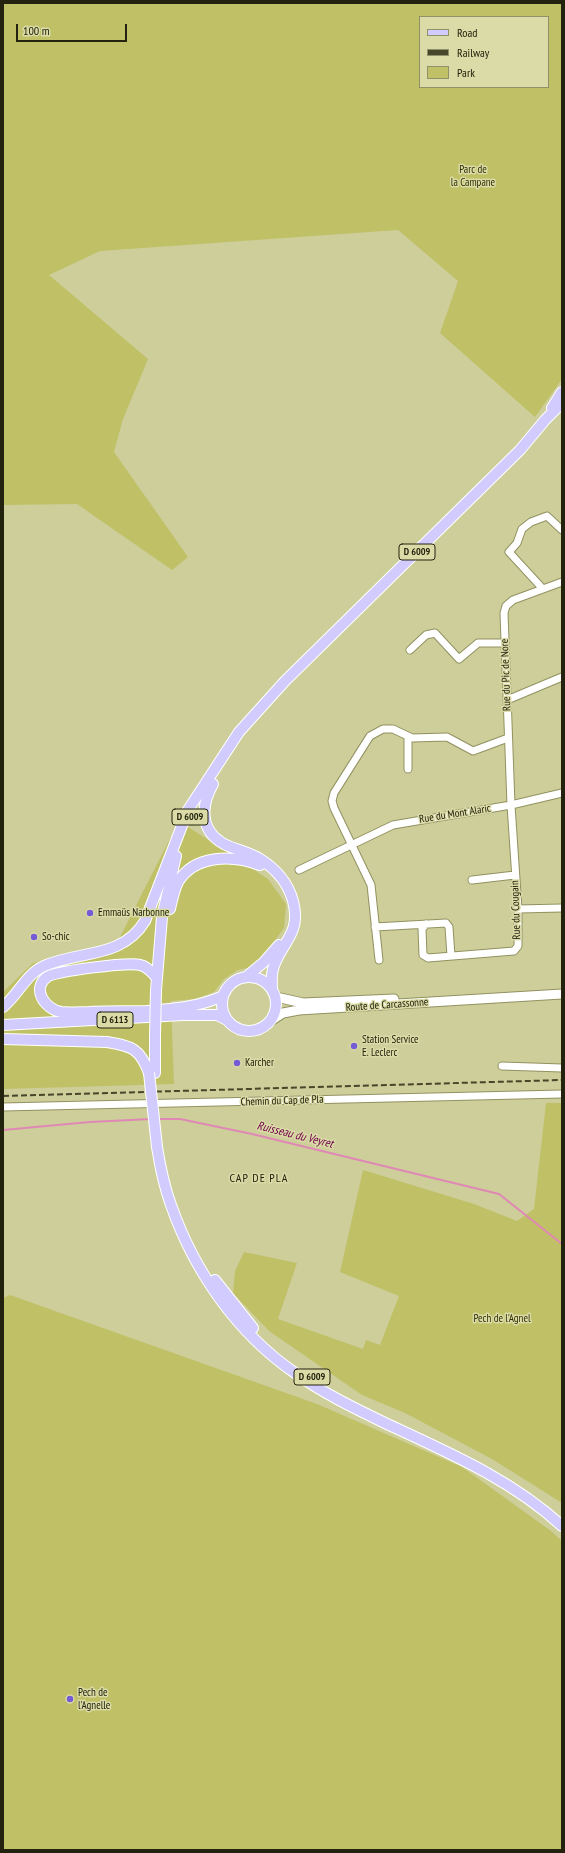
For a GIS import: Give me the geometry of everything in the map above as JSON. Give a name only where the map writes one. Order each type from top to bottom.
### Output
[{"type":"main road","name":"D 6009","points":[[545,420],[562,392]]},
{"type":"main road","name":"D 6009","points":[[562,403],[545,420],[520,450],[285,681],[239,732],[218,763],[203,789],[183,833],[171,873],[162,917],[156,977],[155,1035],[152,1073],[158,1146],[163,1181],[181,1231],[211,1287],[231,1312],[262,1346],[294,1372],[315,1386],[353,1407],[461,1458],[488,1473],[529,1500],[562,1526]]},
{"type":"main road","points":[[285,681],[234,749],[208,794],[203,810],[205,822],[212,834],[223,843],[259,858],[274,870],[290,891],[295,910],[294,930],[273,968],[271,977],[274,993],[275,1013],[272,1020],[262,1028],[246,1031],[239,1029],[227,1020],[222,1006],[223,996],[231,984],[246,977],[273,953],[285,938],[294,921]]},
{"type":"main road","points":[[3,1006],[11,1001],[26,980],[44,966],[120,946],[134,936],[144,921],[188,810],[203,789]]},
{"type":"main road","points":[[156,977],[173,897],[178,882],[185,873],[200,864],[220,858],[250,861],[274,870]]},
{"type":"main road","points":[[147,1011],[60,1012],[45,1004],[41,997],[40,988],[47,976],[56,972],[113,966],[139,964],[145,967],[156,977]]},
{"type":"main road","points":[[246,977],[261,980],[274,993]]},
{"type":"main road","name":"Route de Carcassonne","points":[[274,993],[303,1003],[380,999],[506,997]]},
{"type":"main road","name":"Route de Carcassonne","points":[[272,1020],[282,1013],[299,1010],[562,994]]},
{"type":"main road","name":"D 6113","points":[[3,1019],[192,1007],[206,1004],[223,996]]},
{"type":"main road","name":"D 6113","points":[[3,1026],[190,1015],[217,1015],[227,1020]]},
{"type":"main road","points":[[3,1039],[107,1042],[123,1045],[131,1047],[141,1055],[152,1073]]},
{"type":"main road","name":"D 6009","points":[[158,1146],[177,1206],[193,1242],[217,1283],[266,1342],[297,1367],[355,1402],[492,1469],[523,1489],[562,1519]]},
{"type":"street","points":[[543,589],[509,552],[517,543],[522,529],[531,522],[547,516],[562,530]]},
{"type":"street","name":"Rue du Pic de Nore","points":[[511,805],[504,614],[506,606],[513,600],[562,582]]},
{"type":"street","points":[[410,650],[426,635],[435,633],[459,659],[478,643],[505,643]]},
{"type":"street","points":[[507,700],[562,677]]},
{"type":"street","points":[[379,960],[371,885],[334,808],[332,801],[334,793],[370,736],[383,729],[393,729],[412,738],[447,737],[474,751],[508,738]]},
{"type":"street","points":[[408,736],[408,769]]},
{"type":"street","name":"Rue du Mont Alaric","points":[[299,870],[393,825],[432,817],[511,805],[562,793]]},
{"type":"street","name":"Rue du Cougain","points":[[426,924],[422,929],[423,955],[428,958],[514,951],[518,946],[518,909],[511,805]]},
{"type":"street","points":[[472,880],[515,875]]},
{"type":"street","points":[[518,909],[562,908]]},
{"type":"street","points":[[375,927],[446,923],[449,927],[451,956]]},
{"type":"street","points":[[502,1066],[562,1068]]},
{"type":"street","name":"Chemin du Cap de Pla","points":[[3,1107],[562,1094]]},
{"type":"green space","name":"Parc de la Campane","points":[[3,3],[562,3],[562,379],[535,417],[440,333],[458,281],[398,230],[100,251],[49,275],[148,359],[123,419],[114,452],[188,557],[172,570],[77,504],[3,505]]},
{"type":"green space","points":[[179,821],[268,879],[286,904],[284,928],[256,966],[238,970],[224,979],[214,992],[195,999],[171,1001],[174,1084],[3,1089],[3,992],[33,963],[118,941]]},
{"type":"green space","name":"Pech de l'Agnel","points":[[546,1103],[562,1103],[562,1503],[492,1459],[405,1413],[362,1395],[269,1331],[233,1293],[235,1271],[244,1252],[297,1263],[278,1319],[363,1349],[366,1340],[380,1345],[399,1296],[340,1272],[363,1170],[474,1204],[517,1221],[534,1209]]},
{"type":"green space","points":[[10,1295],[317,1404],[462,1467],[551,1531],[562,1541],[562,1850],[3,1850],[3,1298]]},
{"type":"waterway","name":"Ruisseau du Veyret","points":[[3,1130],[90,1122],[151,1119]]},
{"type":"waterway","name":"Ruisseau du Veyret","points":[[158,1119],[180,1119],[252,1134],[499,1194],[562,1244]]},
{"type":"railway","points":[[3,1096],[562,1080]]},
{"type":"place","name":"Emmaüs Narbonne","points":[[90,913]]},
{"type":"place","name":"So-chic","points":[[34,937]]},
{"type":"place","name":"Station Service E. Leclerc","points":[[354,1046]]},
{"type":"place","name":"Karcher","points":[[237,1063]]},
{"type":"place","name":"Pech de l'Agnelle","points":[[70,1699]]},
{"type":"district","name":"CAP DE PLA","points":[[259,1179]]}]
